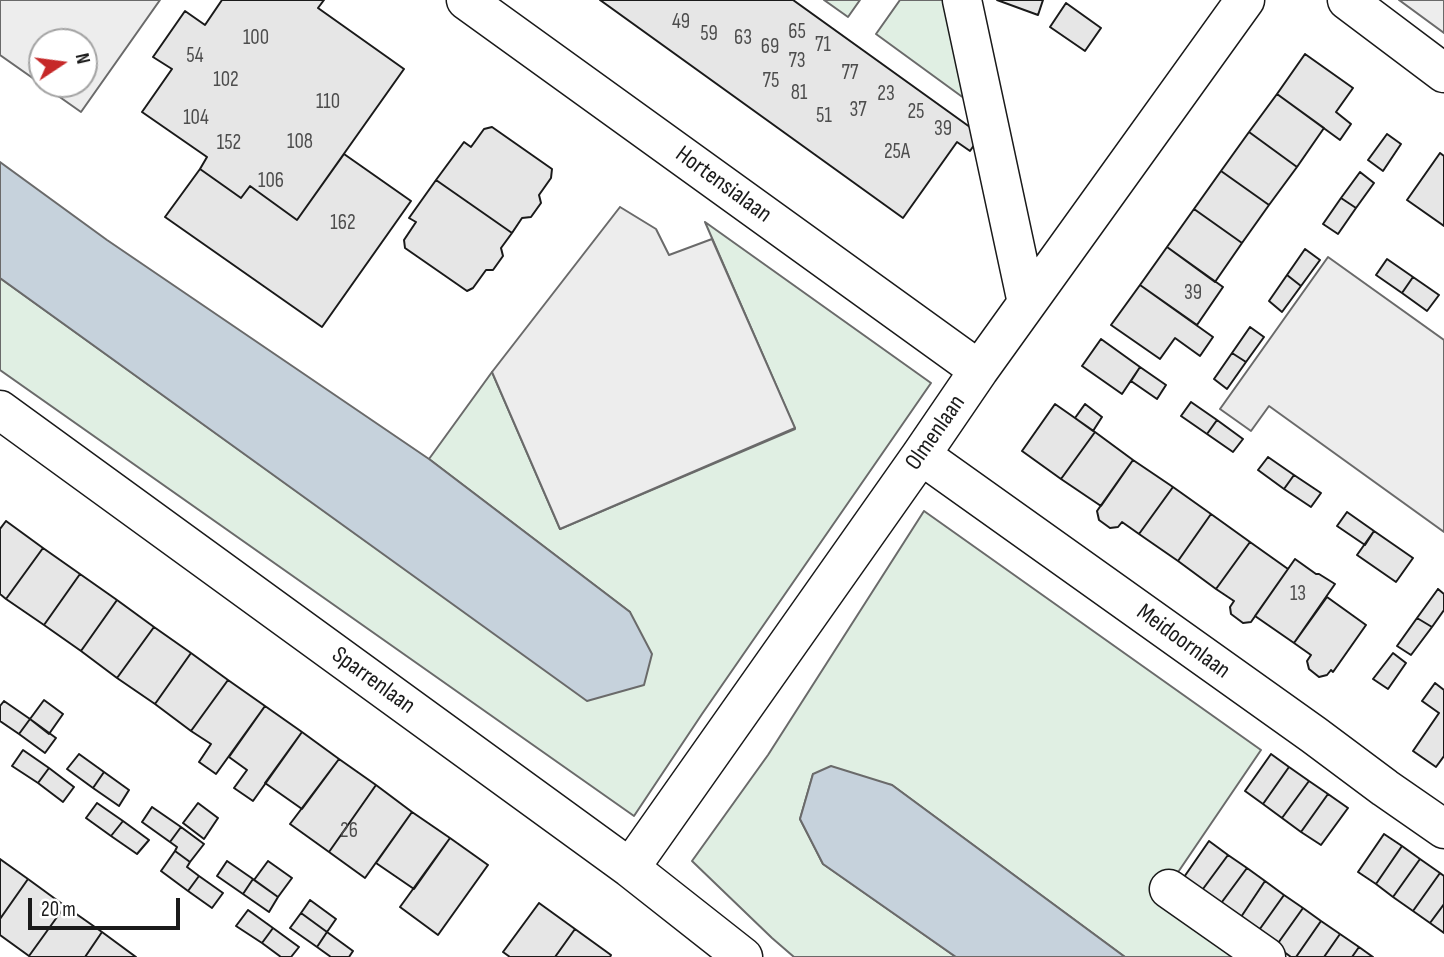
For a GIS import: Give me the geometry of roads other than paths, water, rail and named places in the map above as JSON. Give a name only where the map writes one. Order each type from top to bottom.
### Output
[{"type":"street","name":"Hortensialaan","points":[[466,0],[979,370]]},
{"type":"street","points":[[962,0],[1027,303]]},
{"type":"street","name":"Olmenlaan","points":[[630,868],[979,370],[1245,0]]},
{"type":"street","points":[[1347,0],[1444,73]]},
{"type":"street","name":"Sparrenlaan","points":[[0,410],[630,868],[743,957]]},
{"type":"street","name":"Meidoornlaan","points":[[921,455],[1444,829]]},
{"type":"street","points":[[1169,889],[1266,957]]}]
